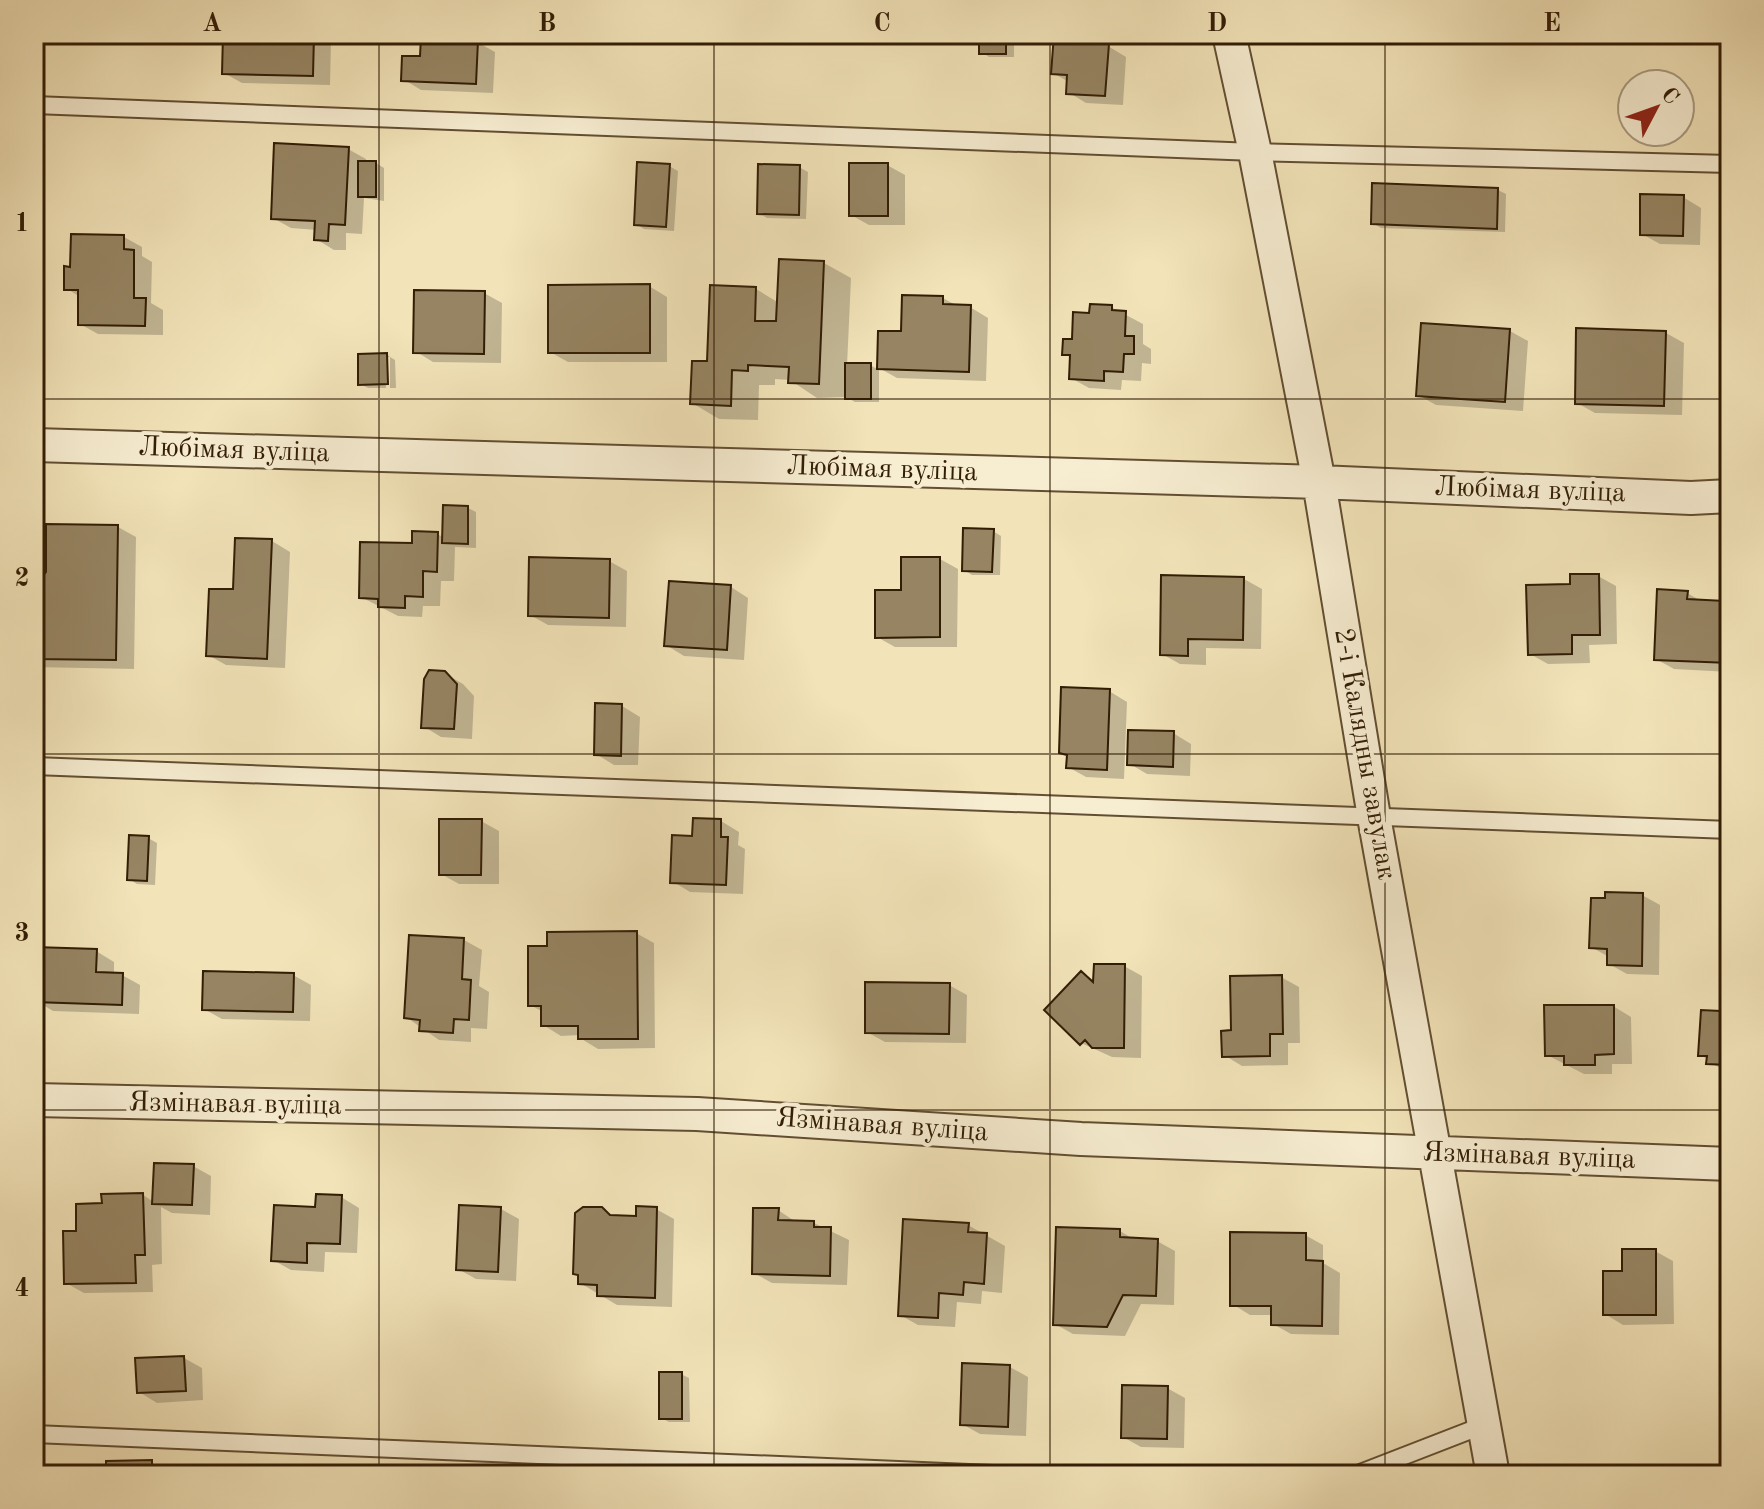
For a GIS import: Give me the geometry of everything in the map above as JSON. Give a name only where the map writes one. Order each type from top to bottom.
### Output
[{"type":"street","name":"2-і Калядны завулак","points":[[1229,34],[1319,482],[1374,817],[1493,1475]]},
{"type":"street","name":"Любімая вуліца","points":[[34,445],[1319,482],[1691,498],[1730,496]]},
{"type":"street","name":"Язмінавая вуліца","points":[[34,1100],[697,1114],[1081,1139],[1730,1164]]},
{"type":"lane","points":[[34,105],[1255,152],[1730,164]]},
{"type":"lane","points":[[34,766],[1730,830]]},
{"type":"lane","points":[[1355,1475],[1484,1425]]},
{"type":"lane","points":[[34,1434],[1017,1475]]},
{"type":"building","points":[[223,34],[314,34],[313,76],[222,74]]},
{"type":"building","points":[[979,34],[1006,34],[1006,54],[979,54]]},
{"type":"building","points":[[1054,34],[1079,35],[1078,42],[1109,44],[1105,96],[1066,94],[1067,75],[1051,74]]},
{"type":"building","points":[[421,37],[478,40],[476,84],[401,81],[402,56],[420,56]]},
{"type":"building","points":[[274,143],[349,147],[345,225],[329,224],[328,241],[314,240],[315,221],[271,219]]},
{"type":"building","points":[[358,161],[376,161],[376,197],[358,197]]},
{"type":"building","points":[[637,162],[670,164],[666,227],[634,225]]},
{"type":"building","points":[[849,163],[888,163],[888,216],[849,216]]},
{"type":"building","points":[[758,164],[800,165],[799,215],[757,214]]},
{"type":"building","points":[[1372,183],[1498,188],[1497,229],[1371,224]]},
{"type":"building","points":[[1640,194],[1684,195],[1683,236],[1640,235]]},
{"type":"building","points":[[71,234],[124,235],[124,249],[134,250],[134,298],[146,298],[145,326],[78,325],[78,290],[64,290],[64,266],[70,267]]},
{"type":"building","points":[[779,259],[824,261],[819,384],[788,383],[789,367],[748,365],[748,371],[732,370],[731,406],[690,404],[692,361],[707,361],[710,285],[756,287],[755,321],[776,321]]},
{"type":"building","points":[[650,284],[650,353],[548,353],[548,285]]},
{"type":"building","points":[[414,290],[485,291],[484,354],[413,353]]},
{"type":"building","points":[[902,295],[943,296],[943,304],[971,305],[969,372],[877,369],[878,331],[901,331]]},
{"type":"building","points":[[1090,304],[1112,305],[1112,310],[1126,311],[1125,336],[1134,336],[1134,354],[1124,354],[1123,372],[1104,371],[1104,381],[1069,379],[1070,355],[1062,355],[1063,339],[1072,339],[1073,312],[1089,313]]},
{"type":"building","points":[[1724,308],[1730,308],[1730,377],[1724,377]]},
{"type":"building","points":[[1421,323],[1510,329],[1505,402],[1416,396]]},
{"type":"building","points":[[1576,328],[1666,331],[1664,406],[1575,404]]},
{"type":"building","points":[[387,353],[388,384],[358,385],[358,354]]},
{"type":"building","points":[[845,363],[871,363],[871,399],[845,399]]},
{"type":"building","points":[[443,505],[468,506],[468,544],[442,543]]},
{"type":"building","points":[[46,524],[118,525],[116,660],[34,659],[34,588],[46,572]]},
{"type":"building","points":[[963,528],[994,529],[992,572],[962,571]]},
{"type":"building","points":[[412,531],[438,532],[437,572],[423,571],[423,597],[405,596],[405,608],[378,607],[378,599],[359,598],[360,542],[412,543]]},
{"type":"building","points":[[235,538],[272,539],[267,659],[206,656],[209,589],[233,589]]},
{"type":"building","points":[[529,557],[610,559],[609,618],[528,616]]},
{"type":"building","points":[[901,557],[940,557],[940,637],[875,638],[875,590],[901,590]]},
{"type":"building","points":[[1570,574],[1599,574],[1600,635],[1572,635],[1572,654],[1528,655],[1526,585],[1570,584]]},
{"type":"building","points":[[1161,575],[1244,577],[1243,640],[1188,639],[1188,656],[1160,655]]},
{"type":"building","points":[[669,581],[731,585],[727,650],[664,646]]},
{"type":"building","points":[[1726,588],[1730,588],[1730,663],[1654,660],[1657,589],[1688,591],[1687,599],[1725,601]]},
{"type":"building","points":[[429,670],[445,671],[457,684],[454,729],[421,728],[424,679]]},
{"type":"building","points":[[1061,687],[1110,689],[1107,770],[1066,768],[1067,755],[1059,753]]},
{"type":"building","points":[[595,703],[622,704],[621,756],[594,755]]},
{"type":"building","points":[[1128,730],[1174,731],[1173,767],[1127,765]]},
{"type":"building","points":[[693,818],[721,819],[721,837],[728,837],[726,885],[670,883],[672,835],[692,836]]},
{"type":"building","points":[[439,819],[482,819],[481,875],[439,875]]},
{"type":"building","points":[[129,835],[149,836],[147,881],[127,880]]},
{"type":"building","points":[[1605,892],[1643,893],[1642,966],[1607,965],[1607,949],[1589,948],[1591,898],[1605,898]]},
{"type":"building","points":[[637,931],[638,1039],[578,1039],[578,1026],[541,1026],[541,1006],[528,1006],[528,946],[547,946],[547,932]]},
{"type":"building","points":[[409,935],[464,938],[462,979],[471,980],[469,1020],[454,1019],[453,1033],[419,1031],[420,1020],[404,1018]]},
{"type":"building","points":[[34,947],[97,949],[96,972],[123,973],[122,1005],[34,1002]]},
{"type":"building","points":[[1094,964],[1125,964],[1124,1048],[1092,1048],[1085,1040],[1080,1045],[1044,1010],[1081,971],[1093,982]]},
{"type":"building","points":[[203,971],[294,973],[293,1012],[202,1010]]},
{"type":"building","points":[[1282,975],[1283,1034],[1270,1034],[1270,1056],[1222,1057],[1221,1031],[1231,1030],[1230,976]]},
{"type":"building","points":[[865,982],[950,983],[949,1034],[865,1033]]},
{"type":"building","points":[[1721,1002],[1730,1002],[1729,1065],[1706,1064],[1707,1056],[1698,1056],[1701,1010],[1721,1011]]},
{"type":"building","points":[[1544,1005],[1614,1005],[1614,1054],[1595,1055],[1595,1065],[1564,1065],[1564,1056],[1545,1056]]},
{"type":"building","points":[[154,1163],[194,1164],[192,1205],[152,1204]]},
{"type":"building","points":[[143,1193],[145,1255],[135,1255],[136,1283],[64,1284],[63,1231],[76,1231],[76,1204],[102,1203],[101,1194]]},
{"type":"building","points":[[316,1194],[342,1195],[340,1244],[307,1243],[307,1263],[271,1261],[274,1205],[315,1207]]},
{"type":"building","points":[[459,1205],[501,1207],[498,1272],[456,1270]]},
{"type":"building","points":[[636,1206],[657,1207],[655,1298],[597,1296],[597,1285],[578,1284],[578,1275],[573,1274],[575,1213],[583,1207],[602,1207],[610,1215],[636,1216]]},
{"type":"building","points":[[753,1208],[779,1208],[778,1220],[814,1221],[814,1227],[831,1227],[830,1276],[752,1274]]},
{"type":"building","points":[[903,1219],[969,1223],[968,1232],[987,1233],[984,1284],[964,1282],[963,1295],[939,1293],[938,1318],[898,1316]]},
{"type":"building","points":[[1056,1227],[1120,1229],[1120,1237],[1158,1239],[1156,1296],[1123,1295],[1107,1327],[1053,1325]]},
{"type":"building","points":[[1230,1232],[1306,1233],[1306,1260],[1323,1261],[1322,1326],[1271,1325],[1271,1306],[1230,1306]]},
{"type":"building","points":[[1622,1249],[1656,1249],[1656,1315],[1603,1315],[1603,1271],[1622,1271]]},
{"type":"building","points":[[184,1356],[186,1391],[137,1393],[135,1358]]},
{"type":"building","points":[[962,1363],[1010,1365],[1008,1427],[960,1425]]},
{"type":"building","points":[[659,1372],[682,1372],[682,1419],[659,1419]]},
{"type":"building","points":[[1122,1385],[1168,1386],[1167,1439],[1121,1438]]},
{"type":"building","points":[[152,1460],[152,1475],[106,1475],[106,1461]]}]
